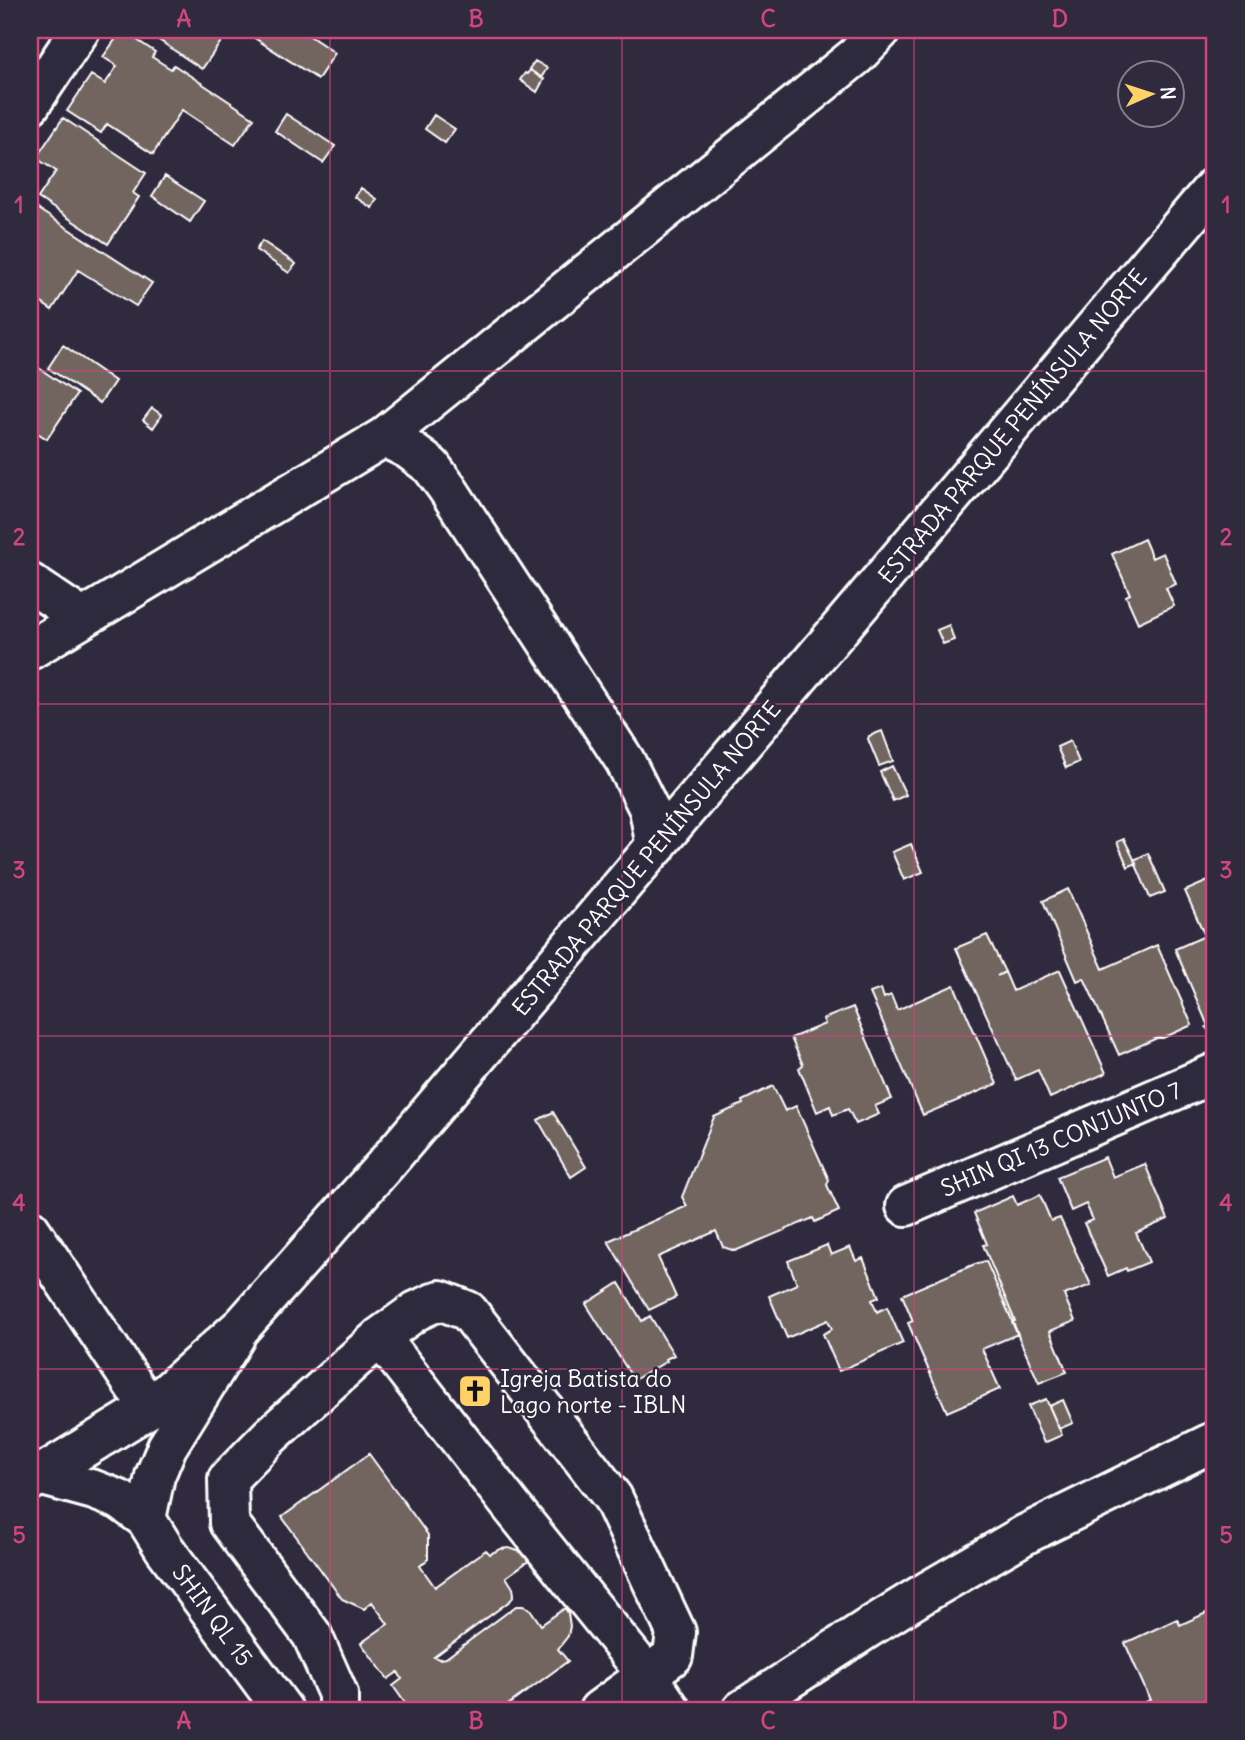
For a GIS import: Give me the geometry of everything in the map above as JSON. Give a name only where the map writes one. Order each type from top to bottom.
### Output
[{"type":"main road","points":[[30,105],[80,30]]},
{"type":"main road","points":[[30,650],[384,437],[856,56],[880,30]]},
{"type":"main road","name":"ESTRADA PARQUE PENÍNSULA NORTE","points":[[35,1478],[151,1407],[242,1326],[385,1165],[1215,186]]},
{"type":"main road","points":[[384,437],[408,449],[431,466],[447,488],[625,761],[649,808],[656,847]]},
{"type":"main road","points":[[30,583],[82,618]]},
{"type":"main road","name":"SHIN QI 13 CONJUNTO 7","points":[[906,1206],[1215,1073]]},
{"type":"main road","points":[[30,1229],[151,1407]]},
{"type":"main road","points":[[338,1710],[338,1694],[312,1634],[229,1523],[228,1479],[270,1436],[380,1337],[416,1311],[440,1300],[468,1311],[612,1498],[676,1632],[673,1656],[599,1710]]},
{"type":"main road","points":[[146,1519],[155,1476],[167,1447],[242,1326]]},
{"type":"main road","points":[[380,1337],[511,1506],[648,1675],[671,1710]]},
{"type":"main road","points":[[742,1710],[928,1591],[1026,1534],[1215,1441]]},
{"type":"main road","name":"SHIN QL 15","points":[[35,1478],[94,1490],[120,1500],[146,1519],[164,1548],[283,1710]]},
{"type":"building","points":[[122,30],[155,52],[152,57],[171,69],[174,65],[254,118],[235,145],[182,110],[153,154],[107,124],[101,133],[67,111],[91,75],[105,84],[117,66],[103,57]]},
{"type":"building","points":[[122,30],[155,52],[152,57],[171,69],[174,65],[254,118],[235,145],[182,110],[153,154],[107,124],[101,133],[67,111],[91,75],[105,84],[117,66],[103,57]]},
{"type":"building","points":[[144,30],[229,30],[202,69]]},
{"type":"building","points":[[246,30],[301,30],[335,53],[318,79]]},
{"type":"building","points":[[535,61],[547,68],[541,78],[529,69]]},
{"type":"building","points":[[530,70],[544,79],[537,92],[520,80]]},
{"type":"building","points":[[286,114],[335,146],[323,163],[275,131]]},
{"type":"building","points":[[434,115],[455,129],[445,143],[425,129]]},
{"type":"building","points":[[63,118],[146,173],[133,193],[139,197],[108,244],[38,198],[56,171],[36,158]]},
{"type":"building","points":[[165,176],[204,201],[190,222],[152,196]]},
{"type":"building","points":[[361,188],[377,199],[372,208],[355,197]]},
{"type":"building","points":[[30,204],[152,283],[136,306],[78,270],[52,310],[30,295]]},
{"type":"building","points":[[262,241],[296,264],[289,273],[256,250]]},
{"type":"building","points":[[63,345],[115,381],[100,403],[48,368]]},
{"type":"building","points":[[30,362],[77,394],[47,439],[30,428]]},
{"type":"building","points":[[30,362],[77,394],[47,439],[30,428]]},
{"type":"building","points":[[152,408],[162,415],[153,428],[143,420]]},
{"type":"building","points":[[1144,539],[1152,558],[1163,553],[1176,584],[1166,588],[1174,606],[1138,623],[1126,596],[1130,594],[1112,554]]},
{"type":"building","points":[[949,625],[954,640],[943,644],[937,630]]},
{"type":"building","points":[[882,731],[893,761],[879,766],[868,739],[869,736]]},
{"type":"building","points":[[1070,741],[1079,762],[1066,768],[1057,747]]},
{"type":"building","points":[[892,766],[906,795],[893,801],[880,772]]},
{"type":"building","points":[[1124,839],[1136,863],[1128,867],[1117,842]]},
{"type":"building","points":[[911,844],[923,872],[904,880],[892,852]]},
{"type":"building","points":[[1148,853],[1165,892],[1150,898],[1134,860]]},
{"type":"building","points":[[1215,878],[1215,1026],[1207,1029],[1175,949],[1205,936],[1185,891]]},
{"type":"building","points":[[1068,889],[1103,969],[1157,945],[1192,1025],[1119,1055],[1084,978],[1077,981],[1043,901]]},
{"type":"building","points":[[987,935],[1013,991],[1060,970],[1106,1073],[1050,1098],[1038,1070],[1016,1080],[956,948]]},
{"type":"building","points":[[954,985],[997,1084],[923,1115],[870,993],[881,989],[884,998],[891,995],[897,1010]]},
{"type":"building","points":[[853,1007],[892,1099],[875,1106],[879,1114],[856,1124],[848,1109],[833,1115],[830,1106],[817,1112],[799,1068],[803,1065],[791,1038],[825,1024],[823,1019]]},
{"type":"building","points":[[773,1086],[785,1111],[796,1106],[829,1180],[827,1185],[839,1211],[815,1222],[813,1218],[735,1251],[723,1247],[716,1231],[658,1257],[676,1297],[649,1310],[608,1241],[687,1206],[682,1197],[714,1117]]},
{"type":"building","points":[[553,1112],[586,1167],[571,1177],[538,1120]]},
{"type":"building","points":[[1105,1157],[1113,1177],[1145,1164],[1168,1219],[1136,1233],[1149,1262],[1108,1276],[1084,1223],[1093,1220],[1086,1204],[1071,1211],[1057,1177]]},
{"type":"building","points":[[1040,1195],[1051,1221],[1060,1218],[1091,1285],[1064,1295],[1075,1321],[1050,1331],[1067,1372],[1039,1383],[1012,1322],[1015,1321],[983,1245],[987,1244],[974,1213],[1013,1196],[1017,1205]]},
{"type":"building","points":[[827,1245],[831,1255],[850,1247],[856,1261],[863,1258],[879,1297],[872,1300],[877,1312],[887,1307],[903,1343],[839,1371],[823,1334],[832,1329],[828,1320],[787,1338],[769,1296],[797,1284],[788,1261]]},
{"type":"building","points":[[986,1261],[1018,1334],[982,1349],[1000,1389],[947,1412],[908,1323],[913,1321],[902,1295]]},
{"type":"building","points":[[619,1283],[642,1321],[650,1316],[674,1355],[634,1380],[586,1304]]},
{"type":"building","points":[[1046,1399],[1062,1435],[1044,1443],[1028,1406]]},
{"type":"building","points":[[1063,1400],[1073,1423],[1059,1429],[1049,1406]]},
{"type":"building","points":[[369,1454],[428,1535],[428,1559],[420,1566],[435,1587],[486,1550],[490,1554],[509,1548],[521,1552],[530,1560],[506,1577],[513,1588],[511,1600],[434,1657],[446,1658],[516,1606],[530,1609],[541,1625],[565,1608],[568,1613],[568,1636],[558,1649],[568,1661],[501,1710],[410,1710],[393,1686],[402,1679],[398,1672],[388,1679],[361,1643],[388,1624],[372,1602],[364,1609],[342,1599],[282,1517]]},
{"type":"building","points":[[1215,1609],[1215,1706],[1206,1710],[1138,1710],[1136,1706],[1150,1700],[1125,1643],[1177,1619],[1180,1625]]},
{"type":"place","name":"Igreja Batista do Lago norte - IBLN","points":[[475,1391]]}]
